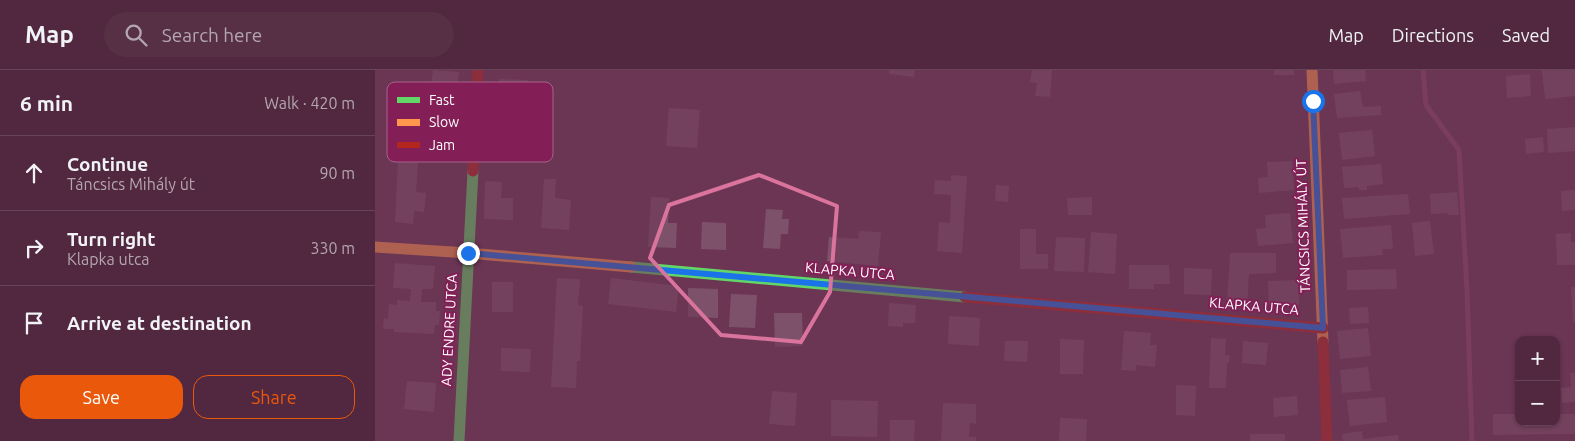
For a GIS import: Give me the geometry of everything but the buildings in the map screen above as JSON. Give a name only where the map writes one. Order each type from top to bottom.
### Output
[{"type":"street","name":"TÁNCSICS MIHÁLY ÚT","points":[[1312,70],[1327,441]]},
{"type":"street","name":"ADY ENDRE UTCA","points":[[459,441],[473,162]]},
{"type":"street","name":"KLAPKA UTCA","points":[[375,247],[468,253],[1323,328]]},
{"type":"highlighted area","points":[[759,175],[837,206],[830,292],[801,342],[721,335],[650,258],[669,205]]},
{"type":"waterway","points":[[1423,70],[1426,105],[1459,150],[1467,290],[1472,441]]},
{"type":"traffic: fast","points":[[459,441],[473,171]]},
{"type":"traffic: fast","points":[[631,267],[965,297]]},
{"type":"traffic: slow","points":[[1312,70],[1323,342]]},
{"type":"traffic: slow","points":[[375,247],[631,267]]},
{"type":"traffic: jam","points":[[477,82],[478,70]]},
{"type":"traffic: jam","points":[[473,162],[473,171]]},
{"type":"traffic: jam","points":[[965,297],[1323,328]]},
{"type":"traffic: jam","points":[[1323,342],[1327,441]]},
{"type":"route","points":[[468,253],[1323,328],[1313,101]]}]
